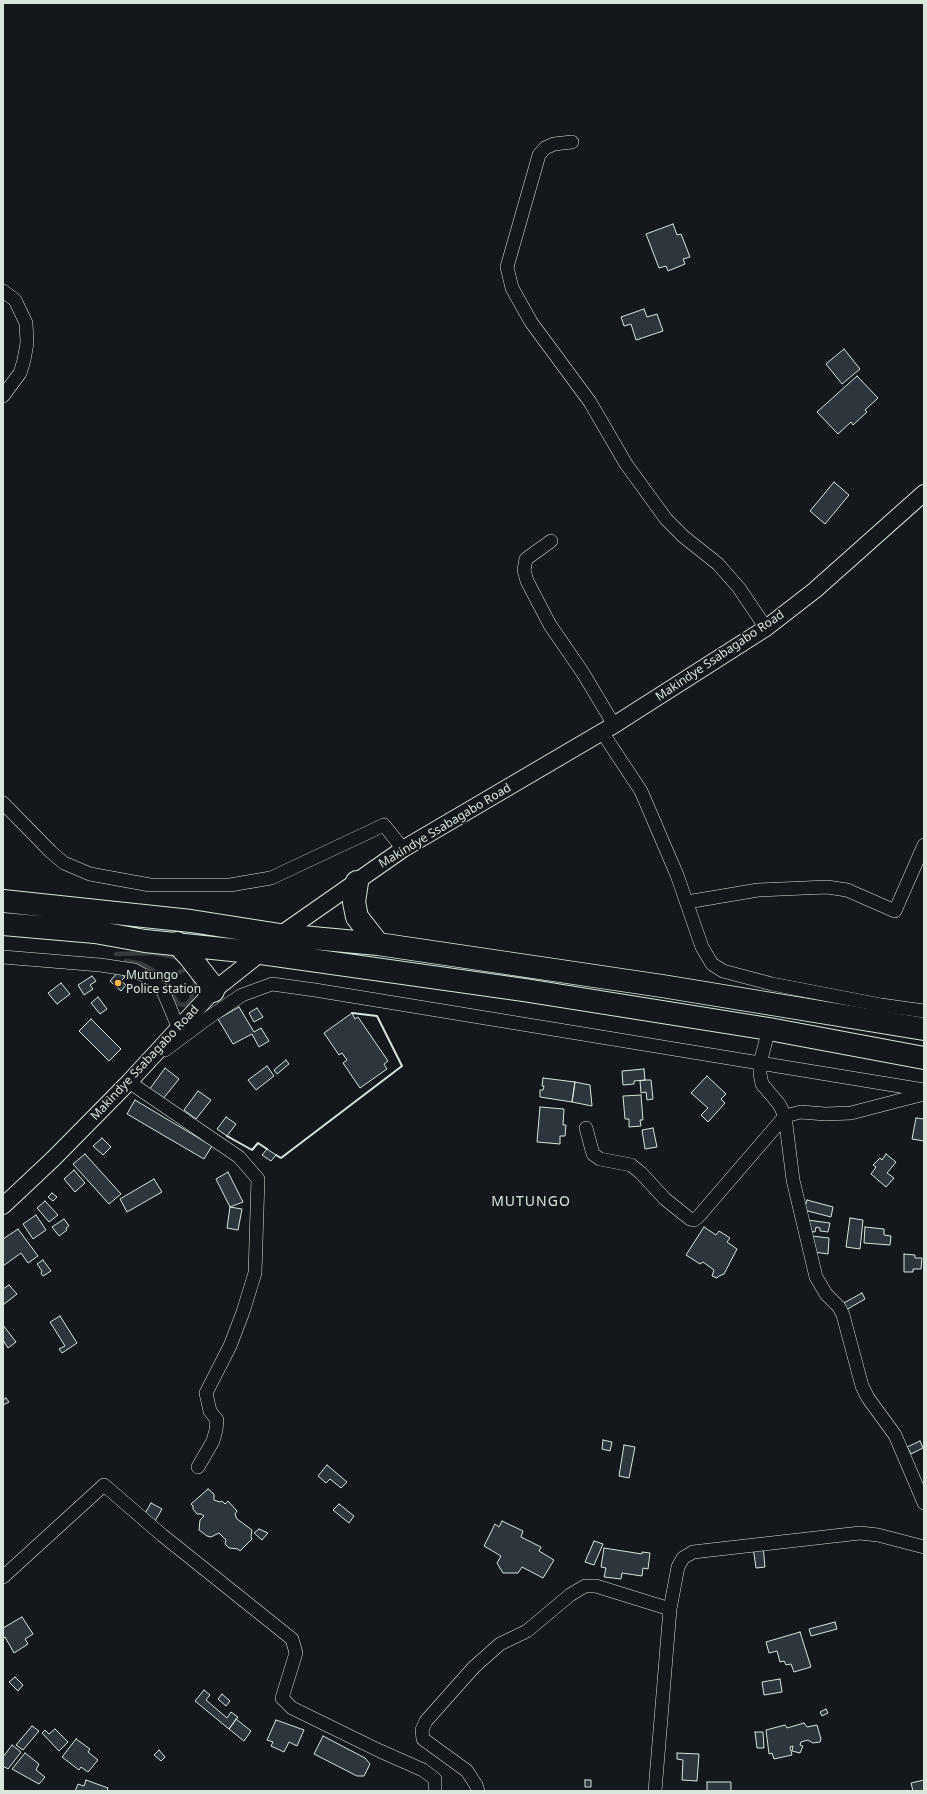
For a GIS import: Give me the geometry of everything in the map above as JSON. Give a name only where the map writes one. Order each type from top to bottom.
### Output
[{"type":"highway","points":[[357,882],[354,902],[357,917],[378,944]]},
{"type":"highway","points":[[3,901],[191,921],[280,935],[378,944],[662,986],[924,1029]]},
{"type":"highway","points":[[3,924],[95,932],[145,941],[177,943],[261,953],[517,989],[769,1029],[924,1058]]},
{"type":"highway","points":[[177,943],[189,956],[210,984],[213,991]]},
{"type":"street","points":[[572,142],[554,144],[546,148],[539,155],[507,267],[512,288],[532,322],[590,402],[626,464],[666,519],[684,537],[718,564],[739,588],[766,628]]},
{"type":"street","points":[[3,291],[15,300],[26,322],[27,343],[20,373],[3,396]]},
{"type":"street","name":"Makindye Ssabagabo Road","points":[[3,1206],[53,1159],[129,1082],[213,991],[261,953],[280,935],[403,849],[608,729],[766,628],[815,590],[924,493]]},
{"type":"street","points":[[552,541],[526,559],[524,570],[527,581],[550,625],[583,673],[608,729],[640,791],[677,875],[702,947],[712,964],[723,971],[772,984],[881,1005],[924,1011]]},
{"type":"street","points":[[3,803],[51,852],[64,863],[90,874],[150,885],[230,885],[271,878],[384,825],[403,849]]},
{"type":"street","points":[[687,902],[758,890],[827,887],[847,890],[895,911],[924,845]]},
{"type":"street","points":[[3,957],[100,965],[134,970],[151,979],[164,991],[179,1029]]},
{"type":"street","points":[[144,1066],[208,1018],[242,995],[272,984],[924,1090]]},
{"type":"street","points":[[769,1029],[760,1063],[760,1074],[762,1084],[779,1104],[785,1116],[793,1180],[816,1277],[826,1294],[839,1307],[844,1316],[862,1386],[868,1398],[895,1435],[924,1503]]},
{"type":"street","points":[[129,1082],[239,1157],[258,1179],[254,1273],[243,1312],[230,1346],[206,1394],[210,1411],[217,1420],[216,1430],[213,1441],[198,1467]]},
{"type":"street","points":[[586,1128],[593,1154],[600,1159],[631,1165],[641,1173],[665,1199],[690,1219],[694,1220],[785,1116],[801,1112],[825,1114],[851,1113],[924,1094]]},
{"type":"street","points":[[3,1577],[104,1486],[292,1639],[296,1653],[282,1698],[292,1708],[380,1751],[423,1770],[435,1779],[435,1791]]},
{"type":"street","points":[[654,1791],[670,1609],[678,1567],[683,1558],[693,1552],[860,1533],[878,1535],[924,1547]]},
{"type":"street","points":[[478,1791],[467,1770],[423,1739],[422,1730],[426,1721],[474,1667],[500,1644],[527,1632],[570,1595],[585,1586],[596,1586],[670,1609]]},
{"type":"building","points":[[673,224],[677,235],[681,234],[690,257],[683,259],[685,264],[668,271],[666,266],[659,268],[646,234]]},
{"type":"building","points":[[644,309],[647,317],[657,314],[663,331],[636,340],[631,324],[624,326],[621,317]]},
{"type":"building","points":[[844,349],[860,369],[842,384],[826,364]]},
{"type":"building","points":[[857,376],[878,398],[865,410],[867,412],[853,425],[851,422],[838,434],[817,412]]},
{"type":"building","points":[[834,482],[849,495],[825,524],[810,511]]},
{"type":"building","points":[[118,972],[125,977],[121,981],[126,985],[121,991],[110,981]]},
{"type":"building","points":[[92,976],[96,981],[90,985],[93,989],[84,995],[78,985]]},
{"type":"building","points":[[61,983],[70,994],[57,1004],[48,993]]},
{"type":"building","points":[[98,997],[107,1009],[100,1014],[91,1003]]},
{"type":"building","points":[[239,1007],[254,1032],[261,1028],[269,1041],[259,1047],[252,1034],[233,1044],[218,1019]]},
{"type":"building","points":[[257,1008],[263,1017],[254,1022],[249,1013]]},
{"type":"building","points":[[352,1013],[355,1019],[358,1017],[388,1061],[384,1064],[387,1069],[360,1088],[343,1063],[347,1060],[342,1053],[339,1055],[324,1033]]},
{"type":"building","points":[[91,1019],[121,1049],[109,1061],[79,1031]]},
{"type":"building","points":[[286,1060],[289,1064],[277,1074],[274,1070]]},
{"type":"building","points":[[267,1066],[274,1076],[256,1090],[248,1080]]},
{"type":"building","points":[[165,1068],[179,1079],[162,1100],[149,1090]]},
{"type":"building","points":[[644,1069],[645,1080],[634,1081],[634,1084],[623,1085],[622,1071]]},
{"type":"building","points":[[707,1076],[726,1094],[721,1099],[725,1103],[708,1122],[701,1115],[708,1108],[691,1093]]},
{"type":"building","points":[[543,1078],[575,1082],[572,1102],[540,1097],[540,1090],[543,1090],[544,1086],[542,1086]]},
{"type":"building","points":[[651,1080],[653,1099],[647,1100],[646,1092],[641,1093],[640,1081]]},
{"type":"building","points":[[575,1082],[590,1085],[592,1106],[572,1102]]},
{"type":"building","points":[[198,1091],[211,1100],[196,1119],[184,1110]]},
{"type":"building","points":[[641,1095],[643,1120],[640,1120],[641,1126],[629,1127],[629,1119],[625,1119],[623,1096]]},
{"type":"building","points":[[135,1100],[212,1146],[204,1159],[127,1114]]},
{"type":"building","points":[[540,1107],[564,1109],[563,1125],[566,1125],[565,1136],[560,1136],[560,1144],[537,1142]]},
{"type":"building","points":[[226,1117],[236,1124],[227,1136],[217,1129]]},
{"type":"building","points":[[916,1118],[924,1119],[924,1141],[912,1139]]},
{"type":"building","points":[[653,1128],[657,1147],[645,1149],[642,1130]]},
{"type":"building","points":[[102,1138],[111,1147],[103,1155],[93,1146]]},
{"type":"building","points":[[267,1149],[276,1155],[271,1161],[262,1155]]},
{"type":"building","points":[[85,1154],[121,1194],[109,1204],[73,1164]]},
{"type":"building","points":[[886,1154],[896,1162],[887,1173],[894,1178],[886,1187],[871,1174],[876,1167],[873,1165],[880,1158],[882,1160]]},
{"type":"building","points":[[74,1170],[85,1183],[75,1192],[64,1179]]},
{"type":"building","points":[[228,1172],[243,1202],[230,1207],[216,1179]]},
{"type":"building","points":[[154,1179],[162,1192],[127,1212],[120,1199]]},
{"type":"building","points":[[52,1193],[57,1197],[53,1201],[48,1197]]},
{"type":"building","points":[[807,1200],[833,1207],[831,1217],[804,1210]]},
{"type":"building","points":[[45,1201],[58,1215],[49,1222],[37,1208]]},
{"type":"building","points":[[230,1207],[242,1209],[238,1230],[227,1228]]},
{"type":"building","points":[[36,1215],[46,1230],[33,1239],[23,1224]]},
{"type":"building","points":[[850,1218],[863,1220],[860,1249],[846,1247]]},
{"type":"building","points":[[64,1219],[69,1226],[66,1228],[67,1230],[59,1236],[52,1227]]},
{"type":"building","points":[[807,1220],[830,1223],[828,1232],[820,1231],[820,1228],[816,1227],[815,1232],[809,1231]]},
{"type":"building","points":[[704,1227],[716,1235],[719,1231],[730,1238],[727,1242],[737,1249],[724,1274],[717,1278],[712,1276],[714,1270],[703,1262],[700,1264],[686,1255]]},
{"type":"building","points":[[865,1227],[884,1229],[884,1235],[891,1236],[890,1245],[864,1243]]},
{"type":"building","points":[[18,1229],[38,1256],[28,1263],[21,1253],[3,1266],[3,1239]]},
{"type":"building","points":[[812,1236],[829,1238],[828,1254],[814,1252]]},
{"type":"building","points":[[904,1254],[915,1255],[915,1258],[922,1258],[921,1269],[913,1269],[913,1272],[904,1272]]},
{"type":"building","points":[[43,1260],[51,1271],[43,1276],[41,1273],[42,1271],[37,1264]]},
{"type":"building","points":[[9,1285],[17,1294],[3,1305],[3,1289]]},
{"type":"building","points":[[862,1293],[865,1299],[846,1310],[842,1304]]},
{"type":"building","points":[[60,1316],[77,1343],[62,1353],[59,1349],[65,1346],[50,1322]]},
{"type":"building","points":[[3,1325],[16,1342],[8,1348],[3,1340]]},
{"type":"building","points":[[6,1398],[9,1402],[3,1405],[3,1400]]},
{"type":"building","points":[[603,1440],[612,1442],[610,1451],[602,1449]]},
{"type":"building","points":[[920,1441],[923,1448],[911,1454],[907,1447]]},
{"type":"building","points":[[624,1445],[635,1447],[629,1478],[619,1476]]},
{"type":"building","points":[[327,1465],[347,1482],[341,1488],[330,1479],[326,1483],[318,1476]]},
{"type":"building","points":[[208,1489],[214,1494],[214,1500],[220,1502],[222,1501],[225,1504],[228,1501],[237,1511],[235,1514],[237,1519],[252,1530],[252,1539],[240,1551],[238,1549],[229,1548],[225,1544],[226,1540],[219,1533],[211,1537],[199,1530],[200,1520],[204,1516],[197,1514],[191,1504]]},
{"type":"building","points":[[151,1503],[162,1509],[155,1521],[144,1515]]},
{"type":"building","points":[[339,1504],[354,1516],[349,1523],[333,1510]]},
{"type":"building","points":[[502,1521],[523,1531],[521,1537],[541,1547],[539,1551],[554,1560],[543,1578],[522,1567],[518,1573],[503,1573],[497,1563],[501,1556],[484,1546],[495,1524],[499,1527]]},
{"type":"building","points":[[259,1529],[268,1533],[262,1540],[254,1533]]},
{"type":"building","points":[[594,1541],[603,1544],[594,1565],[585,1562]]},
{"type":"building","points":[[763,1546],[765,1567],[756,1568],[753,1547]]},
{"type":"building","points":[[604,1548],[642,1554],[642,1552],[650,1553],[648,1569],[643,1568],[642,1576],[622,1573],[621,1579],[604,1577],[606,1568],[601,1567]]},
{"type":"building","points":[[22,1617],[33,1634],[25,1639],[28,1644],[14,1653],[5,1637],[3,1638],[3,1628]]},
{"type":"building","points":[[835,1622],[837,1629],[811,1636],[809,1629]]},
{"type":"building","points":[[800,1632],[811,1667],[794,1672],[791,1664],[786,1665],[784,1661],[780,1662],[777,1651],[769,1653],[766,1642]]},
{"type":"building","points":[[15,1677],[23,1685],[18,1691],[9,1682]]},
{"type":"building","points":[[780,1679],[782,1692],[764,1695],[762,1682]]},
{"type":"building","points":[[204,1690],[210,1695],[206,1700],[227,1718],[231,1712],[238,1717],[229,1729],[195,1701]]},
{"type":"building","points":[[222,1694],[230,1701],[226,1706],[218,1699]]},
{"type":"building","points":[[826,1709],[828,1713],[822,1716],[820,1712]]},
{"type":"building","points":[[236,1719],[251,1731],[244,1741],[229,1729]]},
{"type":"building","points":[[276,1720],[304,1730],[297,1746],[289,1742],[284,1752],[271,1746],[273,1742],[267,1740]]},
{"type":"building","points":[[804,1723],[807,1727],[817,1725],[821,1739],[820,1742],[813,1743],[808,1740],[801,1742],[800,1745],[803,1746],[800,1753],[792,1751],[793,1746],[790,1747],[792,1755],[774,1759],[772,1753],[769,1754],[766,1730],[785,1725],[787,1728]]},
{"type":"building","points":[[32,1726],[39,1731],[23,1750],[16,1745]]},
{"type":"building","points":[[55,1729],[68,1742],[59,1751],[42,1733],[45,1730],[49,1734]]},
{"type":"building","points":[[755,1732],[763,1732],[764,1748],[757,1748]]},
{"type":"building","points":[[323,1736],[365,1758],[370,1764],[364,1776],[357,1776],[314,1754]]},
{"type":"building","points":[[76,1739],[90,1749],[88,1752],[98,1760],[88,1772],[81,1767],[79,1770],[62,1757]]},
{"type":"building","points":[[12,1745],[21,1752],[8,1769],[3,1766],[3,1757]]},
{"type":"building","points":[[159,1750],[165,1757],[161,1761],[154,1755]]},
{"type":"building","points":[[25,1753],[39,1764],[36,1770],[45,1777],[39,1784],[12,1769]]},
{"type":"building","points":[[677,1753],[699,1754],[697,1781],[682,1780],[683,1760],[677,1759]]},
{"type":"building","points":[[86,1780],[108,1788],[107,1791],[75,1791],[78,1784],[84,1786]]},
{"type":"building","points":[[585,1780],[591,1780],[591,1787],[585,1787]]},
{"type":"building","points":[[924,1780],[924,1791],[913,1791],[911,1783]]},
{"type":"building","points":[[707,1782],[731,1782],[731,1791],[707,1791]]},
{"type":"waterway","points":[[116,954],[151,953],[180,959]]},
{"type":"waterway","points":[[126,961],[142,964],[166,978],[171,993],[179,1004],[185,1005],[190,1001],[195,984],[193,975]]},
{"type":"waterway","points":[[166,978],[189,968]]},
{"type":"wall","points":[[276,1155],[281,1158],[402,1066],[377,1016],[352,1013]]},
{"type":"wall","points":[[227,1136],[252,1150],[258,1143],[267,1149]]},
{"type":"place","name":"Mutungo Police station","points":[[118,983]]},
{"type":"district","name":"MUTUNGO","points":[[531,1202]]}]
